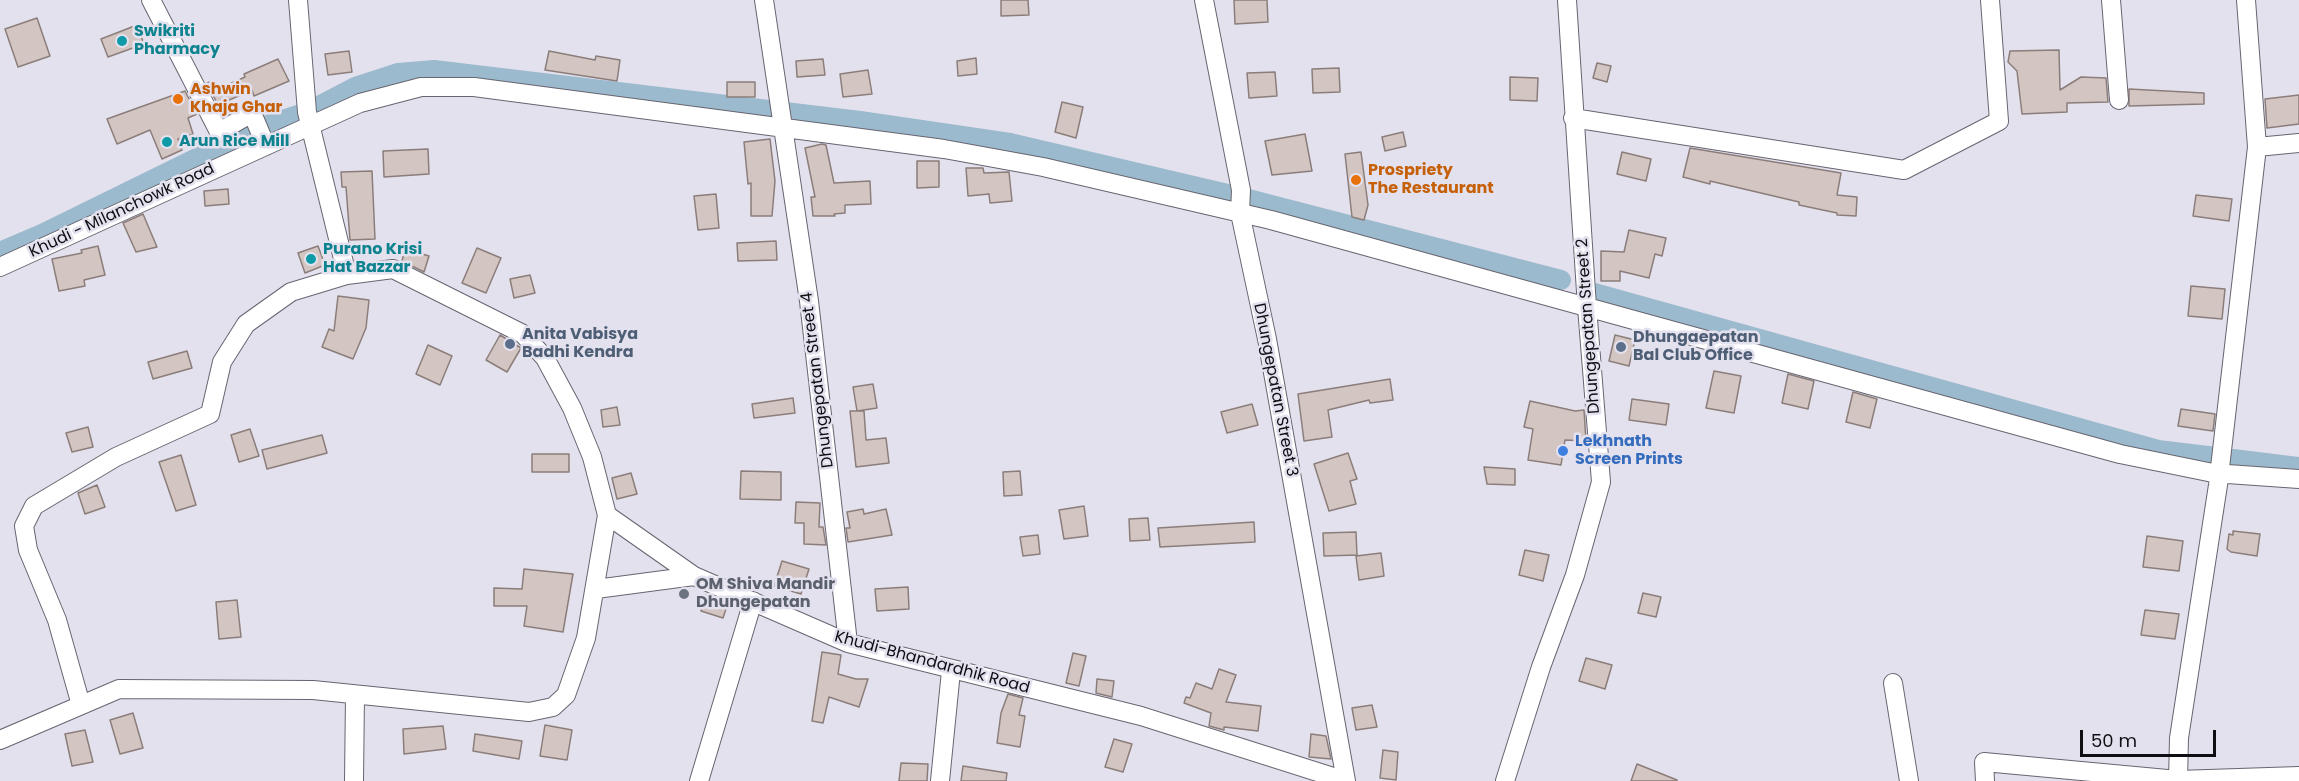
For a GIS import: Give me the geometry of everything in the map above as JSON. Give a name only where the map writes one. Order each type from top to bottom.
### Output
[{"type":"street","points":[[151,0],[219,132],[252,113],[266,146]]},
{"type":"street","points":[[298,0],[310,127],[347,275]]},
{"type":"street","name":"Dhungepatan Street 4","points":[[764,0],[809,302],[848,643]]},
{"type":"street","name":"Dhungepatan Street 3","points":[[1204,0],[1240,190],[1240,213],[1267,339],[1346,781]]},
{"type":"street","name":"Dhungepatan Street 2","points":[[1505,781],[1541,667],[1575,576],[1601,482],[1573,118],[1567,0]]},
{"type":"street","points":[[1573,118],[1904,170],[1999,121],[1990,0]]},
{"type":"street","points":[[2110,0],[2119,100]]},
{"type":"street","points":[[2178,780],[2179,738],[2220,473],[2257,147],[2246,0]]},
{"type":"street","name":"Khudi - Milanchowk Road","points":[[0,267],[360,103],[421,87],[474,87],[781,116],[1043,167],[1240,213],[2120,454],[2220,473],[2299,479]]},
{"type":"street","points":[[2257,147],[2299,143]]},
{"type":"street","points":[[0,740],[119,689],[313,690],[529,712],[553,707],[566,695],[586,638],[607,515],[592,457],[572,408],[545,358],[523,333],[393,269],[347,275],[291,292],[246,324],[222,362],[210,414],[116,457],[34,506],[24,526],[28,550],[57,620],[81,705]]},
{"type":"street","name":"Khudi-Bhandardhik Road","points":[[607,515],[694,576],[848,643],[1141,716],[1346,781]]},
{"type":"street","points":[[596,589],[694,576]]},
{"type":"street","points":[[699,781],[753,601]]},
{"type":"street","points":[[940,781],[951,670]]},
{"type":"street","points":[[1893,683],[1909,781]]},
{"type":"street","points":[[354,781],[355,695]]},
{"type":"street","points":[[1985,781],[1984,762],[2178,780],[2299,776]]},
{"type":"building","points":[[1001,0],[1028,0],[1029,15],[1001,16]]},
{"type":"building","points":[[1234,0],[1267,0],[1268,22],[1235,24]]},
{"type":"building","points":[[37,18],[50,56],[18,67],[5,29]]},
{"type":"building","name":"Swikriti Pharmacy","points":[[137,25],[144,44],[108,57],[101,39]]},
{"type":"building","points":[[2059,50],[2060,90],[2081,77],[2106,78],[2108,102],[2067,103],[2067,112],[2022,114],[2017,71],[2008,62],[2010,51]]},
{"type":"building","points":[[349,51],[352,72],[328,75],[325,54]]},
{"type":"building","points":[[549,51],[595,60],[596,56],[620,60],[617,81],[545,70]]},
{"type":"building","points":[[976,58],[977,74],[958,76],[957,61]]},
{"type":"building","points":[[278,59],[289,81],[254,96],[252,90],[218,105],[207,83],[212,81],[216,90]]},
{"type":"building","points":[[823,59],[825,75],[797,77],[796,61]]},
{"type":"building","points":[[1597,63],[1611,66],[1607,82],[1593,78]]},
{"type":"building","points":[[1339,68],[1340,92],[1313,93],[1312,69]]},
{"type":"building","points":[[868,70],[872,94],[843,97],[840,74]]},
{"type":"building","points":[[1275,72],[1277,96],[1249,98],[1247,73]]},
{"type":"building","points":[[1510,77],[1538,78],[1537,101],[1510,100]]},
{"type":"building","points":[[727,82],[755,82],[755,97],[727,97]]},
{"type":"building","points":[[2129,89],[2204,93],[2204,104],[2129,106]]},
{"type":"building","points":[[185,91],[197,114],[188,118],[193,134],[178,139],[182,150],[162,159],[150,130],[117,144],[107,119]]},
{"type":"building","points":[[2299,95],[2299,124],[2267,128],[2265,99]]},
{"type":"building","points":[[1062,102],[1083,107],[1076,138],[1055,132]]},
{"type":"building","points":[[1403,132],[1406,146],[1385,151],[1382,137]]},
{"type":"building","points":[[1305,134],[1312,171],[1272,175],[1265,141]]},
{"type":"building","points":[[770,139],[775,181],[772,216],[751,216],[751,183],[748,184],[744,142]]},
{"type":"building","points":[[826,145],[834,183],[870,181],[871,204],[845,205],[845,213],[834,214],[835,216],[813,216],[811,197],[815,197],[805,148]]},
{"type":"building","points":[[1690,148],[1841,173],[1837,195],[1857,197],[1856,216],[1837,215],[1837,213],[1799,205],[1799,202],[1683,177]]},
{"type":"building","points":[[428,149],[429,174],[384,177],[383,151]]},
{"type":"building","points":[[1361,152],[1368,205],[1364,220],[1352,217],[1345,154]]},
{"type":"building","points":[[1622,152],[1651,159],[1646,181],[1617,174]]},
{"type":"building","points":[[917,161],[939,161],[939,187],[917,188]]},
{"type":"building","points":[[966,168],[983,168],[984,173],[1009,172],[1012,201],[990,203],[989,194],[968,196]]},
{"type":"building","points":[[372,171],[375,239],[350,240],[346,187],[342,187],[341,172]]},
{"type":"building","points":[[228,189],[229,204],[205,206],[204,191]]},
{"type":"building","points":[[716,194],[719,228],[698,230],[694,196]]},
{"type":"building","points":[[2196,195],[2232,199],[2229,221],[2193,216]]},
{"type":"building","points":[[143,214],[157,247],[136,252],[123,223]]},
{"type":"building","points":[[1629,230],[1666,238],[1662,256],[1655,254],[1649,278],[1620,271],[1620,281],[1601,281],[1601,251],[1624,252]]},
{"type":"building","points":[[776,241],[777,260],[738,261],[737,243]]},
{"type":"building","points":[[98,246],[105,275],[84,280],[85,286],[59,291],[52,259],[82,253],[81,250]]},
{"type":"building","name":"Purano Krisi Hat Bazzar","points":[[318,246],[325,265],[305,273],[298,253]]},
{"type":"building","points":[[477,248],[501,258],[486,293],[462,283]]},
{"type":"building","points":[[405,249],[429,256],[424,272],[402,261]]},
{"type":"building","points":[[530,275],[535,293],[514,298],[510,279]]},
{"type":"building","points":[[2191,286],[2225,289],[2222,319],[2188,316]]},
{"type":"building","points":[[338,296],[369,300],[366,328],[353,359],[322,347],[329,329],[334,331]]},
{"type":"building","points":[[500,335],[521,348],[507,372],[486,360]]},
{"type":"building","points":[[1615,335],[1635,340],[1629,366],[1609,361]]},
{"type":"building","points":[[428,345],[452,356],[440,385],[416,374]]},
{"type":"building","points":[[187,351],[192,368],[153,379],[148,362]]},
{"type":"building","points":[[1714,371],[1741,376],[1734,413],[1706,408]]},
{"type":"building","points":[[1788,374],[1814,381],[1808,409],[1782,403]]},
{"type":"building","points":[[1390,379],[1393,400],[1370,403],[1369,400],[1328,410],[1332,437],[1304,441],[1298,394]]},
{"type":"building","points":[[873,384],[877,408],[857,411],[853,387]]},
{"type":"building","points":[[1853,392],[1877,399],[1870,428],[1846,422]]},
{"type":"building","points":[[793,398],[795,413],[754,418],[752,404]]},
{"type":"building","points":[[1632,399],[1669,404],[1666,425],[1629,420]]},
{"type":"building","points":[[1530,401],[1575,411],[1584,410],[1586,441],[1565,440],[1561,465],[1528,460],[1533,429],[1524,427]]},
{"type":"building","points":[[1252,404],[1258,425],[1227,433],[1221,412]]},
{"type":"building","points":[[617,407],[620,425],[603,427],[601,410]]},
{"type":"building","points":[[2181,409],[2215,414],[2213,431],[2178,426]]},
{"type":"building","points":[[850,411],[864,411],[866,440],[886,438],[889,463],[856,467]]},
{"type":"building","points":[[88,427],[93,447],[72,452],[66,433]]},
{"type":"building","points":[[250,429],[259,456],[239,462],[231,435]]},
{"type":"building","points":[[322,435],[327,453],[267,469],[262,450]]},
{"type":"building","points":[[1348,453],[1357,479],[1350,481],[1356,504],[1329,511],[1314,464]]},
{"type":"building","points":[[532,454],[569,454],[569,472],[532,472]]},
{"type":"building","points":[[181,455],[196,505],[176,511],[159,462]]},
{"type":"building","points":[[1484,467],[1515,469],[1515,485],[1487,484]]},
{"type":"building","points":[[741,471],[781,472],[781,500],[740,499]]},
{"type":"building","points":[[1020,471],[1022,495],[1004,496],[1003,472]]},
{"type":"building","points":[[631,473],[637,494],[617,499],[612,478]]},
{"type":"building","points":[[97,485],[105,507],[85,514],[78,493]]},
{"type":"building","points":[[796,502],[820,503],[819,527],[823,527],[826,545],[804,544],[804,523],[795,523]]},
{"type":"building","points":[[1084,506],[1088,536],[1064,539],[1059,510]]},
{"type":"building","points":[[863,509],[864,514],[886,509],[892,535],[848,542],[846,528],[850,528],[847,512]]},
{"type":"building","points":[[1148,518],[1150,540],[1130,541],[1129,519]]},
{"type":"building","points":[[1254,522],[1255,542],[1160,547],[1158,528]]},
{"type":"building","points":[[2233,531],[2260,534],[2257,556],[2231,552],[2227,549],[2229,534],[2233,535]]},
{"type":"building","points":[[1356,532],[1357,555],[1324,556],[1323,533]]},
{"type":"building","points":[[1038,535],[1040,554],[1023,556],[1020,537]]},
{"type":"building","points":[[2147,536],[2183,541],[2179,571],[2143,567]]},
{"type":"building","points":[[1525,550],[1549,555],[1543,581],[1519,575]]},
{"type":"building","points":[[1381,553],[1384,576],[1359,580],[1356,556]]},
{"type":"building","points":[[782,561],[809,569],[801,594],[774,586]]},
{"type":"building","points":[[524,569],[573,574],[563,632],[524,626],[527,606],[494,606],[494,588],[522,589]]},
{"type":"building","points":[[908,587],[909,609],[877,611],[875,589]]},
{"type":"building","points":[[1643,593],[1661,597],[1656,617],[1638,613]]},
{"type":"building","points":[[706,595],[728,603],[723,618],[701,611]]},
{"type":"building","points":[[237,600],[241,637],[219,639],[216,602]]},
{"type":"building","points":[[2145,610],[2179,614],[2175,639],[2141,635]]},
{"type":"building","points":[[822,652],[841,655],[838,674],[856,679],[868,679],[859,707],[829,697],[823,723],[812,721]]},
{"type":"building","points":[[1073,653],[1086,656],[1079,686],[1066,683]]},
{"type":"building","points":[[1586,658],[1612,665],[1605,689],[1579,681]]},
{"type":"building","points":[[1219,669],[1236,675],[1226,702],[1261,706],[1258,731],[1224,727],[1224,730],[1209,726],[1211,713],[1184,703],[1186,697],[1190,698],[1196,683],[1212,689]]},
{"type":"building","points":[[1097,679],[1114,681],[1112,697],[1096,693]]},
{"type":"building","points":[[1008,694],[1023,698],[1019,715],[1025,716],[1020,747],[997,743],[1001,713]]},
{"type":"building","points":[[1372,705],[1377,727],[1356,730],[1352,708]]},
{"type":"building","points":[[133,713],[143,748],[120,754],[110,720]]},
{"type":"building","points":[[545,725],[572,730],[567,760],[540,756]]},
{"type":"building","points":[[443,726],[446,749],[404,754],[403,729]]},
{"type":"building","points":[[85,730],[93,762],[72,766],[65,734]]},
{"type":"building","points":[[475,734],[522,741],[519,759],[473,751]]},
{"type":"building","points":[[1311,734],[1326,736],[1331,759],[1309,757]]},
{"type":"building","points":[[1114,739],[1132,744],[1123,772],[1105,767]]},
{"type":"building","points":[[1383,750],[1398,752],[1396,780],[1380,778]]},
{"type":"building","points":[[901,763],[928,764],[927,781],[899,781]]},
{"type":"building","points":[[1637,764],[1677,780],[1677,781],[1631,781]]},
{"type":"building","points":[[963,766],[1007,773],[1006,781],[961,781]]},
{"type":"waterway","points":[[0,252],[42,234],[258,128],[307,112],[355,87],[398,73],[434,70],[860,121],[1010,143],[1232,195]]},
{"type":"waterway","points":[[1248,199],[1561,280]]},
{"type":"waterway","points":[[1594,293],[2158,450],[2216,457]]},
{"type":"waterway","points":[[2233,459],[2299,467]]},
{"type":"place","name":"Swikriti Pharmacy","points":[[122,41]]},
{"type":"place","name":"Ashwin Khaja Ghar","points":[[178,99]]},
{"type":"place","name":"Arun Rice Mill","points":[[167,142]]},
{"type":"place","name":"Prospriety The Restaurant","points":[[1356,180]]},
{"type":"place","name":"Purano Krisi Hat Bazzar","points":[[311,259]]},
{"type":"place","name":"Anita Vabisya Badhi Kendra","points":[[510,344]]},
{"type":"place","name":"Dhungaepatan Bal Club Office","points":[[1621,347]]},
{"type":"place","name":"Lekhnath Screen Prints","points":[[1563,451]]},
{"type":"place","name":"OM Shiva Mandir Dhungepatan","points":[[684,594]]}]
